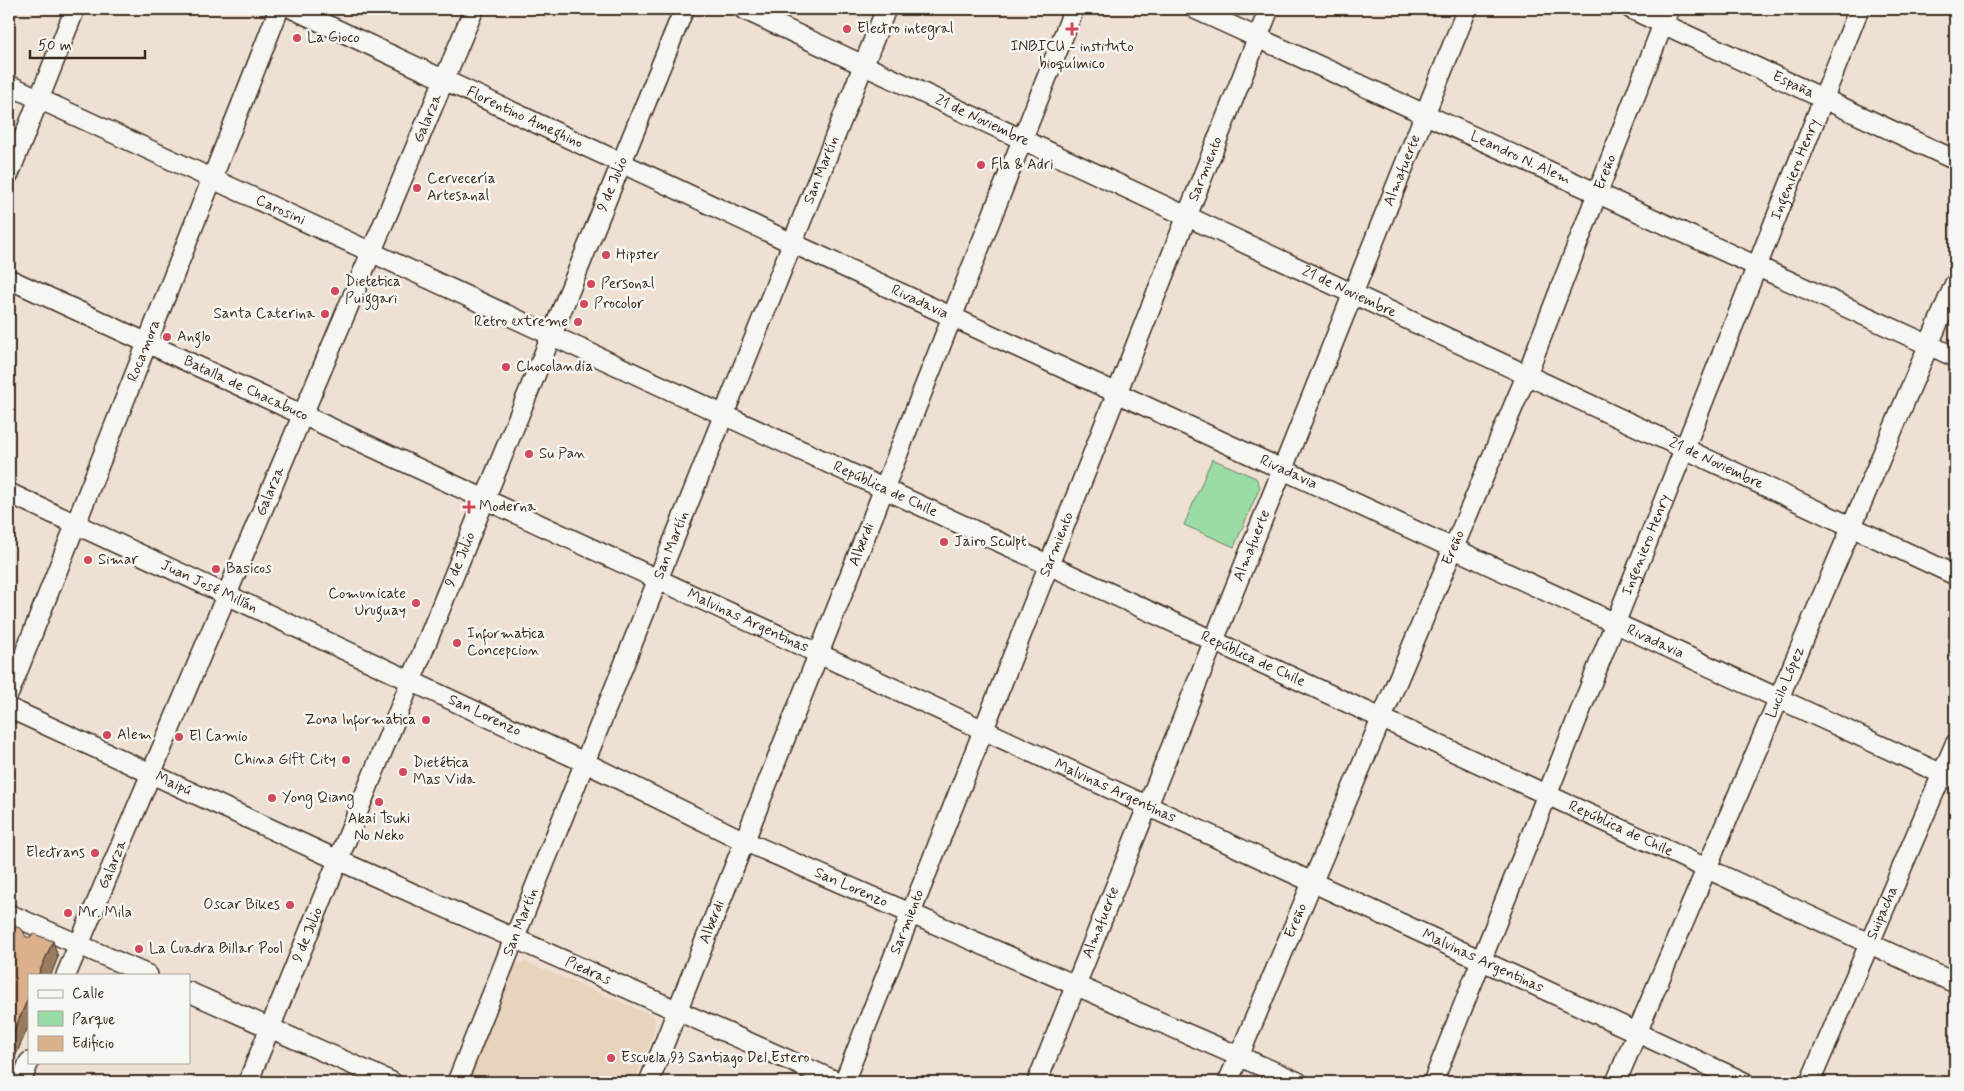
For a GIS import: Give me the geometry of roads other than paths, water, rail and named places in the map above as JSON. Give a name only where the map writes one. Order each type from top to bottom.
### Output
[{"type":"street","points":[[9,174],[75,9]]},
{"type":"street","name":"Rocamora","points":[[9,693],[279,9]]},
{"type":"street","name":"Florentino Ameghino","points":[[293,9],[621,163]]},
{"type":"street","name":"Galarza","points":[[66,974],[474,9]]},
{"type":"street","name":"9 de Julio","points":[[248,1082],[684,9]]},
{"type":"street","name":"21 de Noviembre","points":[[743,9],[1955,575]]},
{"type":"street","name":"San Martín","points":[[457,1082],[886,9]]},
{"type":"street","name":"Alberdi","points":[[649,1082],[1074,9]]},
{"type":"street","name":"Leandro N. Alem","points":[[1195,9],[1955,357]]},
{"type":"street","name":"Sarmiento","points":[[844,1082],[1269,9]]},
{"type":"street","name":"Almafuerte","points":[[1037,1082],[1467,9]]},
{"type":"street","name":"España","points":[[1632,9],[1666,16],[1824,99],[1955,160]]},
{"type":"street","name":"Ingeniero Henry","points":[[1433,1082],[1860,9]]},
{"type":"street","name":"Ereño","points":[[1228,1082],[1527,374],[1666,16]]},
{"type":"street","name":"Carosini","points":[[9,86],[551,336]]},
{"type":"street","name":"Rivadavia","points":[[621,163],[1949,777]]},
{"type":"street","name":"Batalla de Chacabuco","points":[[9,279],[485,498]]},
{"type":"street","name":"Lucilo López","points":[[1616,1082],[1955,283]]},
{"type":"street","name":"República de Chile","points":[[551,336],[1870,942],[1955,983]]},
{"type":"street","name":"Juan José Millán","points":[[9,493],[410,682]]},
{"type":"street","name":"Malvinas Argentinas","points":[[485,498],[1744,1082]]},
{"type":"street","name":"San Lorenzo","points":[[410,682],[584,762],[744,841],[1298,1082]]},
{"type":"street","name":"Maipú","points":[[9,708],[338,860]]},
{"type":"street","name":"Suipacha","points":[[1810,1082],[1870,942],[1949,777],[1955,744]]},
{"type":"street","name":"Piedras","points":[[338,860],[678,1009],[838,1082]]},
{"type":"street","points":[[9,914],[146,974]]},
{"type":"street","points":[[190,992],[392,1082]]},
{"type":"street","points":[[21,1082],[28,1064]]},
{"type":"place","name":"Electro integral","points":[[847,29]]},
{"type":"place","name":"INBICU - instituto bioquímico","points":[[1072,29]]},
{"type":"place","name":"La Gioco","points":[[297,38]]},
{"type":"place","name":"Fla & Adri","points":[[981,165]]},
{"type":"place","name":"Cervecería Artesanal","points":[[417,188]]},
{"type":"place","name":"Hipster","points":[[606,255]]},
{"type":"place","name":"Personal","points":[[591,284]]},
{"type":"place","name":"Dietetica Puiggari","points":[[335,291]]},
{"type":"place","name":"Procolor","points":[[584,304]]},
{"type":"place","name":"Santa Caterina","points":[[325,314]]},
{"type":"place","name":"Retro extreme","points":[[578,322]]},
{"type":"place","name":"Anglo","points":[[167,337]]},
{"type":"place","name":"Chocolandia","points":[[506,367]]},
{"type":"place","name":"Su Pan","points":[[529,454]]},
{"type":"place","name":"Moderna","points":[[469,507]]},
{"type":"place","name":"Jairo Sculpt","points":[[944,542]]},
{"type":"place","name":"Simar","points":[[88,560]]},
{"type":"place","name":"Basicos","points":[[216,569]]},
{"type":"place","name":"Comunicate Uruguay","points":[[416,603]]},
{"type":"place","name":"Informatica Concepcion","points":[[457,643]]},
{"type":"place","name":"Zona Informatica","points":[[426,720]]},
{"type":"place","name":"Alem","points":[[107,735]]},
{"type":"place","name":"El Camio","points":[[179,737]]},
{"type":"place","name":"China Gift City","points":[[346,760]]},
{"type":"place","name":"Dietética Mas Vida","points":[[403,772]]},
{"type":"place","name":"Yong Qiang","points":[[272,798]]},
{"type":"place","name":"Akai Tsuki No Neko","points":[[379,802]]},
{"type":"place","name":"Electrans","points":[[95,853]]},
{"type":"place","name":"Oscar Bikes","points":[[290,905]]},
{"type":"place","name":"Mr. Mila","points":[[68,913]]},
{"type":"place","name":"La Cuadra Billar Pool","points":[[139,949]]},
{"type":"place","name":"Escuela 93 Santiago Del Estero","points":[[611,1058]]}]
